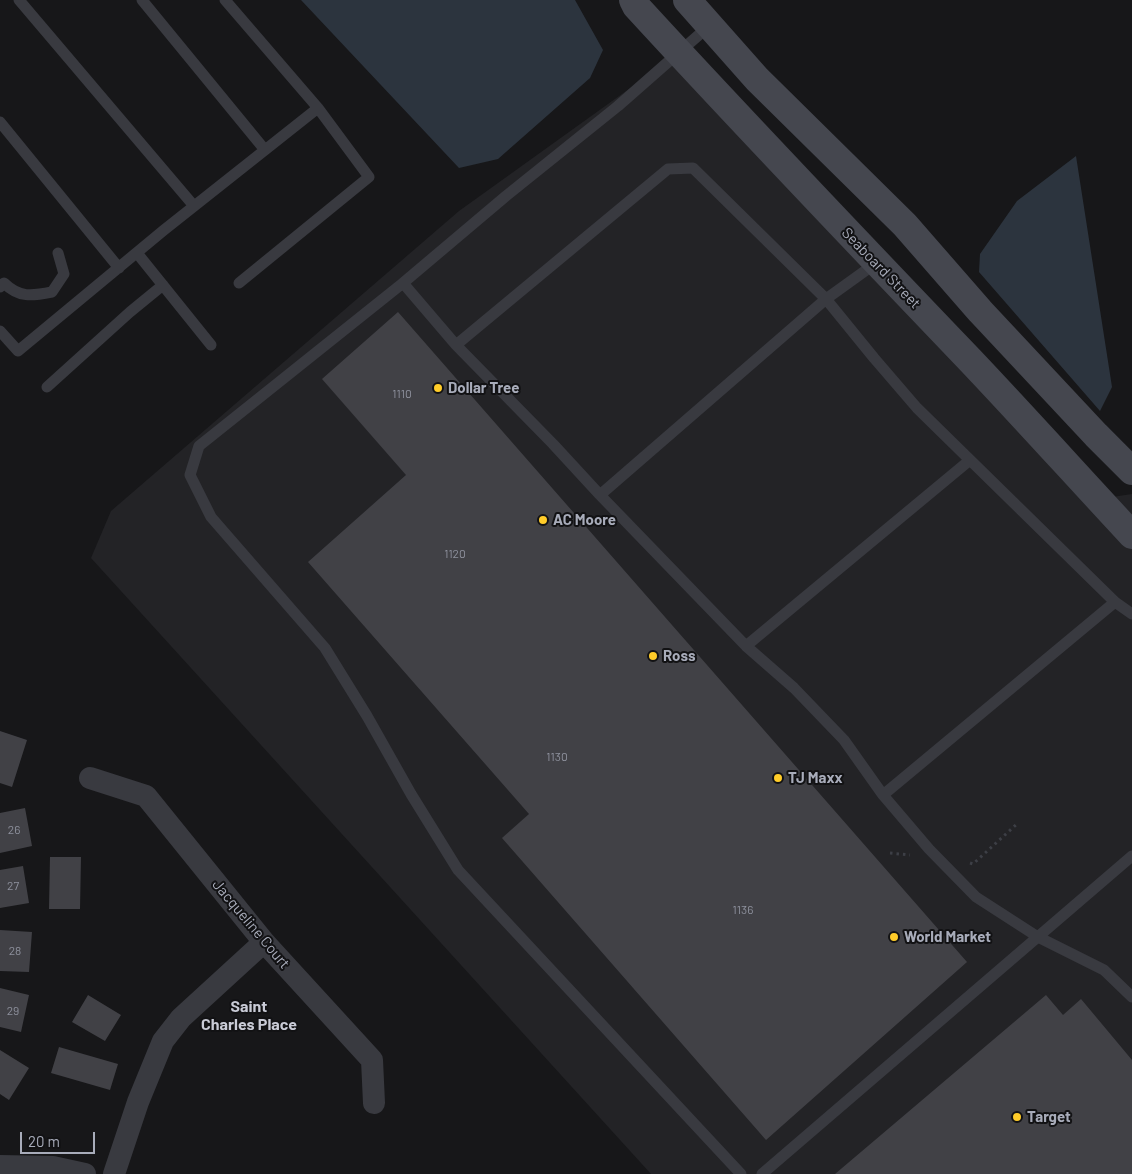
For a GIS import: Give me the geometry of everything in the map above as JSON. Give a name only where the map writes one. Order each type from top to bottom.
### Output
[{"type":"street","name":"Seaboard Street","points":[[633,0],[636,6],[679,53],[876,263],[972,362],[1132,535]]},
{"type":"street","points":[[687,0],[757,80],[905,225],[980,311],[1132,471]]},
{"type":"street","name":"Jacqueline Court","points":[[90,778],[146,796],[264,942],[372,1060],[374,1103]]},
{"type":"street","points":[[114,1174],[138,1102],[162,1042],[181,1018],[264,942]]},
{"type":"street","points":[[0,1166],[53,1167],[85,1174]]},
{"type":"lane","points":[[19,0],[194,206]]},
{"type":"lane","points":[[142,0],[265,150]]},
{"type":"lane","points":[[225,0],[318,108],[369,177],[239,283]]},
{"type":"lane","points":[[709,26],[618,106],[506,196],[403,283],[199,446],[190,475],[210,517],[325,648],[367,716],[410,794],[458,870],[741,1174]]},
{"type":"lane","points":[[0,332],[18,351],[194,206],[318,108]]},
{"type":"lane","points":[[0,122],[119,268]]},
{"type":"lane","points":[[456,345],[668,169],[694,168],[826,299],[917,408],[1115,602],[1132,614]]},
{"type":"lane","points":[[0,287],[4,283],[12,291],[32,296],[52,292],[64,274],[58,253]]},
{"type":"lane","points":[[137,253],[211,345]]},
{"type":"lane","points":[[600,495],[826,299],[876,263]]},
{"type":"lane","points":[[403,283],[456,345],[600,495],[746,646],[794,688],[844,740],[883,795],[930,849],[976,897],[1038,937],[1104,970],[1132,997]]},
{"type":"lane","points":[[47,386],[163,285]]},
{"type":"lane","points":[[746,646],[970,460]]},
{"type":"lane","points":[[883,795],[1115,602]]},
{"type":"lane","points":[[762,1174],[1132,856]]},
{"type":"shaded area","points":[[301,0],[575,0],[603,50],[590,78],[498,159],[459,168]]},
{"type":"shaded area","points":[[679,53],[1099,499],[1132,494],[1132,1174],[651,1174],[91,558],[111,511],[459,211]]},
{"type":"shaded area","points":[[1076,156],[1112,387],[1100,411],[979,272],[980,254],[1017,201]]},
{"type":"building","points":[[398,312],[967,962],[766,1140],[502,838],[529,814],[308,562],[406,475],[322,379]]},
{"type":"building","points":[[0,731],[27,740],[12,787],[0,783]]},
{"type":"building","points":[[25,808],[32,846],[0,853],[0,813]]},
{"type":"building","points":[[50,857],[81,857],[80,909],[49,909]]},
{"type":"building","points":[[23,866],[29,903],[0,908],[0,870]]},
{"type":"building","points":[[0,930],[32,932],[29,972],[0,971]]},
{"type":"building","points":[[0,988],[29,995],[21,1032],[0,1027]]},
{"type":"building","points":[[88,995],[121,1015],[105,1041],[72,1022]]},
{"type":"building","name":"Target","points":[[1046,995],[1063,1015],[1081,999],[1132,1060],[1132,1174],[835,1174]]},
{"type":"building","points":[[59,1047],[118,1064],[110,1090],[51,1073]]},
{"type":"building","points":[[0,1050],[29,1068],[9,1100],[0,1094]]},
{"type":"place","name":"Dollar Tree","points":[[438,388]]},
{"type":"place","name":"AC Moore","points":[[543,520]]},
{"type":"place","name":"Ross","points":[[653,656]]},
{"type":"place","name":"TJ Maxx","points":[[778,778]]},
{"type":"place","name":"World Market","points":[[894,937]]},
{"type":"place","name":"Target","points":[[1017,1117]]},
{"type":"district","name":"Saint Charles Place","points":[[249,1016]]}]
